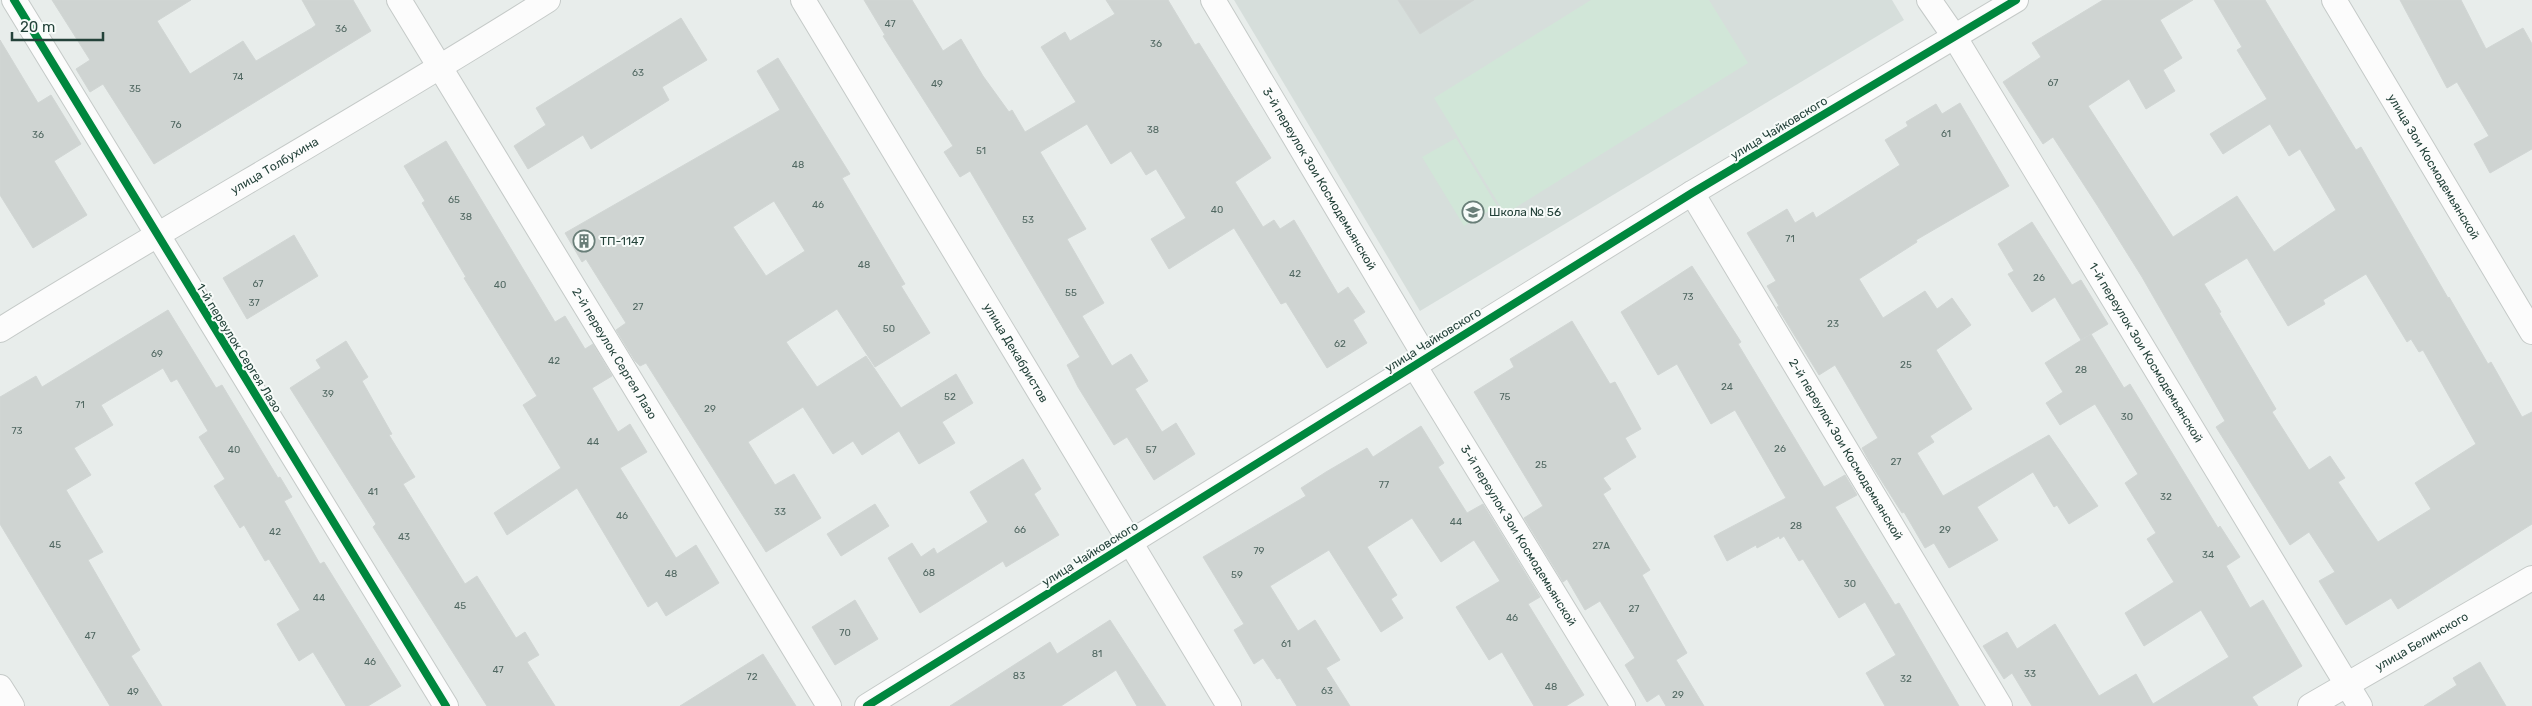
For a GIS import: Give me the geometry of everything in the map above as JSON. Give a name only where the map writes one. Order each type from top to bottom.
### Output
[{"type":"street","name":"1-й переулок Сергея Лазо","points":[[14,0],[446,706]]},
{"type":"street","name":"2-й переулок Сергея Лазо","points":[[400,0],[829,706]]},
{"type":"street","name":"улица Толбухина","points":[[0,330],[156,234],[441,68],[548,0]]},
{"type":"street","name":"улица Декабристов","points":[[803,0],[1229,706]]},
{"type":"street","name":"3-й переулок Зои Космодемьянской","points":[[1213,0],[1420,361],[1623,706]]},
{"type":"street","name":"1-й переулок Зои Космодемьянской","points":[[1929,0],[1954,36],[2360,706]]},
{"type":"street","name":"улица Чайковского","points":[[867,706],[1692,193],[2016,0]]},
{"type":"street","name":"улица Зои Космодемьянской","points":[[2334,0],[2532,332]]},
{"type":"street","name":"2-й переулок Зои Космодемьянской","points":[[1692,193],[2000,706]]},
{"type":"street","name":"улица Белинского","points":[[2310,706],[2532,578]]},
{"type":"street","points":[[0,687],[12,706]]},
{"type":"shaded area","name":"Школа № 56","points":[[1234,0],[1892,0],[1904,20],[1420,311]]},
{"type":"green space","points":[[1591,0],[1709,0],[1748,63],[1505,214],[1434,98]]},
{"type":"green space","points":[[1456,138],[1497,206],[1464,226],[1422,157]]},
{"type":"building","points":[[52,0],[191,0],[157,21],[190,74],[243,41],[256,61],[312,28],[316,25],[302,0],[353,0],[371,31],[154,164],[103,84],[90,92],[76,69],[90,60]]},
{"type":"building","points":[[864,0],[912,0],[943,51],[961,39],[983,76],[1009,112],[1012,110],[1025,132],[1076,102],[1041,47],[1065,32],[1070,41],[1115,14],[1106,0],[1168,0],[1195,45],[1199,43],[1271,158],[1235,182],[1263,227],[1274,220],[1280,229],[1294,220],[1338,294],[1348,287],[1365,312],[1353,320],[1367,343],[1327,368],[1286,302],[1281,304],[1234,228],[1169,269],[1151,239],[1186,218],[1156,169],[1146,175],[1131,151],[1111,164],[1087,124],[1040,152],[1086,229],[1067,239],[1104,303],[1082,316],[1112,366],[1131,354],[1148,381],[1135,389],[1162,432],[1176,423],[1195,454],[1154,480],[1127,437],[1114,445],[1078,387],[1067,365],[1080,357],[970,171],[960,177],[944,152],[953,146],[883,36],[885,35]]},
{"type":"building","points":[[1398,0],[1474,0],[1420,34]]},
{"type":"building","points":[[2103,0],[2193,0],[2160,20],[2182,58],[2163,70],[2175,91],[2146,109],[2129,79],[2088,106],[2173,237],[2237,196],[2274,252],[2336,210],[2300,149],[2289,156],[2270,124],[2223,154],[2210,134],[2267,99],[2237,50],[2242,47],[2214,0],[2265,0],[2356,150],[2361,147],[2448,298],[2488,364],[2491,362],[2522,417],[2532,412],[2532,524],[2398,609],[2391,598],[2346,625],[2319,581],[2335,572],[2309,532],[2290,545],[2216,427],[2225,421],[2142,277],[2053,137],[2043,144],[2003,82],[2041,57],[2032,43]],"holes":[[[2247,258],[2288,326],[2325,304],[2323,300],[2366,274],[2407,342],[2411,339],[2419,352],[2423,350],[2476,444],[2415,483],[2431,509],[2378,542],[2338,482],[2345,478],[2330,456],[2309,470],[2272,412],[2276,409],[2204,284]]]},
{"type":"building","points":[[2400,0],[2461,0],[2486,49],[2523,28],[2532,44],[2532,149],[2490,173],[2474,144],[2489,136],[2457,82],[2447,88]]},
{"type":"building","points":[[681,18],[707,60],[662,87],[669,100],[591,149],[583,135],[528,169],[514,146],[546,125],[536,108]]},
{"type":"building","points":[[0,40],[38,103],[51,95],[81,144],[54,161],[87,215],[33,248],[0,195]]},
{"type":"building","points":[[778,58],[850,174],[842,178],[905,284],[901,286],[930,333],[875,367],[837,309],[786,342],[817,387],[866,356],[901,408],[956,374],[973,403],[942,422],[955,443],[919,464],[899,431],[862,455],[853,441],[833,454],[803,407],[748,442],[775,485],[794,474],[821,518],[766,552],[646,363],[640,366],[635,361],[616,330],[626,323],[586,259],[582,262],[565,233],[780,110],[757,71]],"holes":[[[774,201],[805,251],[766,276],[733,227]]]},
{"type":"building","points":[[1960,103],[2009,186],[1916,240],[1917,242],[1859,279],[1883,318],[1925,291],[1937,309],[1952,298],[1971,325],[1936,350],[1972,409],[1930,436],[1934,442],[1917,453],[1943,496],[2049,435],[2098,506],[2069,524],[2057,505],[2054,507],[2033,472],[1977,507],[1998,540],[1949,568],[1934,543],[1925,548],[1904,512],[1902,513],[1869,461],[1862,448],[1878,438],[1835,365],[1819,375],[1777,307],[1779,306],[1767,286],[1776,281],[1747,233],[1787,209],[1795,223],[1813,212],[1816,218],[1900,165],[1885,140],[1908,126],[1906,122],[1936,104],[1942,114]]},
{"type":"building","points":[[446,141],[555,322],[565,316],[585,349],[593,344],[612,376],[592,388],[618,432],[630,424],[647,452],[620,468],[676,558],[696,545],[719,583],[666,616],[657,601],[648,607],[577,488],[507,535],[494,513],[561,468],[523,405],[537,396],[464,278],[466,277],[422,203],[425,201],[404,166]]},
{"type":"building","points":[[2032,222],[2072,285],[2081,280],[2108,324],[2081,340],[2055,297],[2032,312],[2008,274],[2014,271],[1998,244]]},
{"type":"building","points":[[294,235],[318,276],[247,319],[223,278]]},
{"type":"building","points":[[1692,266],[1741,342],[1738,344],[1824,487],[1845,475],[1857,495],[1835,507],[1895,605],[1899,603],[1959,706],[1885,706],[1866,673],[1896,655],[1865,602],[1839,618],[1803,559],[1799,561],[1784,536],[1780,539],[1779,536],[1757,548],[1756,545],[1727,561],[1714,536],[1786,498],[1735,410],[1711,424],[1677,364],[1658,375],[1621,312]]},
{"type":"building","points":[[168,310],[216,388],[222,385],[278,478],[280,477],[292,497],[284,501],[320,564],[324,562],[401,686],[368,706],[346,706],[313,652],[299,661],[277,624],[300,610],[269,559],[265,561],[244,525],[240,528],[214,486],[225,479],[199,437],[208,431],[177,379],[171,382],[163,368],[101,405],[113,425],[74,448],[91,475],[66,490],[103,552],[88,560],[140,650],[131,656],[162,706],[110,706],[0,524],[0,397],[36,376],[42,387]]},
{"type":"building","points":[[1572,321],[1610,384],[1615,382],[1641,429],[1625,438],[1636,457],[1603,478],[1611,489],[1603,494],[1650,570],[1642,575],[1687,653],[1676,660],[1704,706],[1666,706],[1659,694],[1647,702],[1625,665],[1635,658],[1600,601],[1585,610],[1567,579],[1563,582],[1524,518],[1543,506],[1474,392],[1514,367],[1510,359]]},
{"type":"building","points":[[2091,334],[2124,388],[2130,384],[2218,528],[2220,526],[2240,557],[2226,566],[2250,608],[2263,600],[2302,666],[2252,697],[2258,706],[2032,706],[2012,673],[2004,679],[1983,646],[2007,632],[2017,649],[2055,624],[2099,696],[2136,674],[2153,704],[2229,657],[2201,610],[2144,646],[2125,613],[2174,582],[2147,539],[2156,533],[2125,483],[2138,474],[2095,404],[2060,425],[2046,403],[2063,392],[2045,363]]},
{"type":"building","points":[[346,341],[368,377],[362,381],[392,434],[389,435],[415,477],[403,484],[465,584],[477,576],[516,638],[525,632],[539,655],[527,662],[555,706],[487,706],[373,527],[376,524],[290,388],[321,368],[316,360]]},
{"type":"building","points":[[1421,426],[1444,463],[1438,467],[1467,513],[1483,504],[1540,597],[1528,604],[1584,695],[1566,706],[1534,706],[1502,652],[1489,660],[1456,607],[1500,581],[1474,540],[1441,562],[1412,518],[1367,547],[1397,595],[1391,599],[1403,618],[1381,632],[1329,550],[1270,586],[1298,631],[1315,620],[1340,660],[1326,668],[1350,706],[1297,706],[1280,678],[1277,679],[1263,658],[1254,664],[1234,630],[1244,624],[1203,557],[1306,496],[1301,488],[1326,472],[1367,448],[1373,457]]},
{"type":"building","points":[[1023,459],[1041,489],[1034,494],[1059,535],[1006,567],[1003,561],[920,613],[888,558],[912,543],[921,557],[934,548],[937,554],[988,522],[970,492]]},
{"type":"building","points":[[875,504],[889,526],[841,556],[827,534]]},
{"type":"building","points":[[855,600],[878,639],[835,665],[812,627]]},
{"type":"building","points":[[1110,620],[1166,706],[1137,706],[1116,670],[1061,706],[950,706],[1050,642],[1057,654]]},
{"type":"building","points":[[763,654],[796,706],[680,706]]},
{"type":"building","points":[[2480,662],[2506,706],[2424,706],[2457,685],[2453,678]]},
{"type":"cycle path","points":[[14,0],[446,706]]},
{"type":"cycle path","points":[[867,706],[1692,193],[2016,0]]},
{"type":"place","name":"Школа № 56","points":[[1473,212]]},
{"type":"place","name":"ТП-1147","points":[[584,241]]}]
